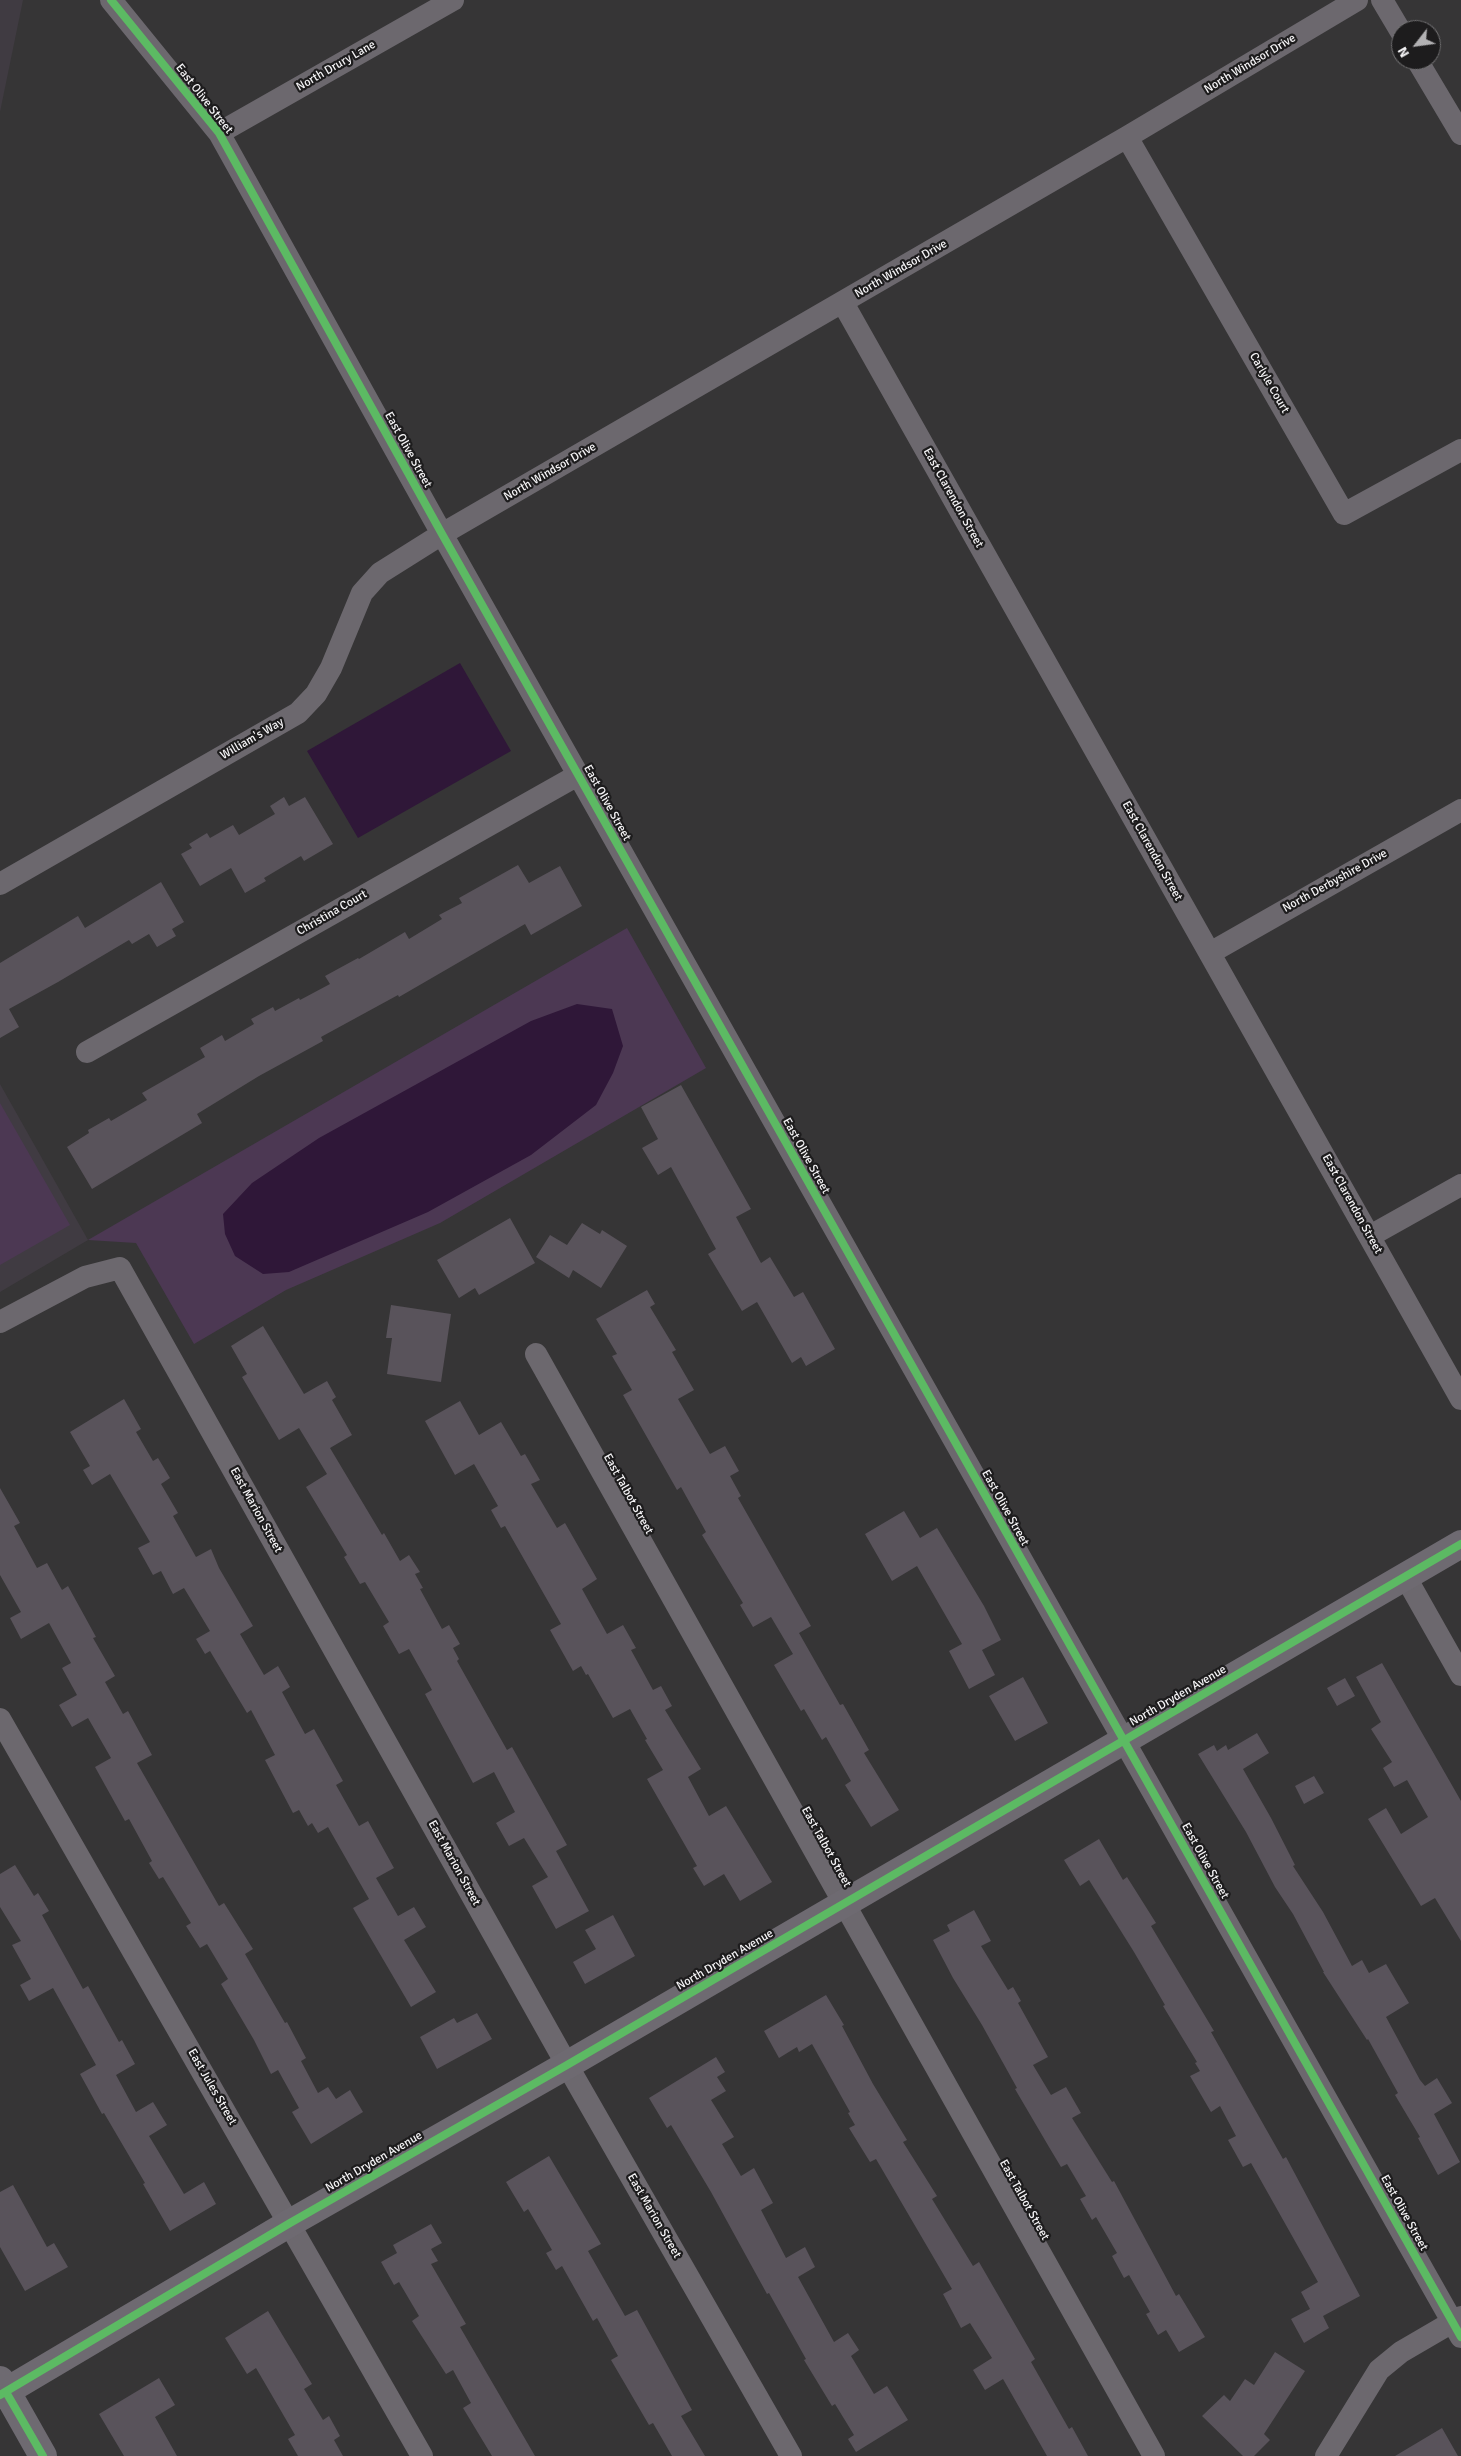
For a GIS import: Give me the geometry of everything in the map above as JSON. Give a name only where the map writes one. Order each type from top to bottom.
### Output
[{"type":"street","name":"East Olive Street","points":[[111,0],[219,133],[442,534],[1124,1741],[1458,2325]]},
{"type":"street","name":"North Drury Lane","points":[[219,133],[453,0]]},
{"type":"street","name":"North Windsor Drive","points":[[442,534],[843,303],[1357,0]]},
{"type":"street","points":[[1382,0],[1394,20]]},
{"type":"street","points":[[1423,70],[1461,134]]},
{"type":"street","name":"Carlyle Court","points":[[1127,137],[1344,514],[1461,450]]},
{"type":"street","name":"East Clarendon Street","points":[[843,303],[1461,1399]]},
{"type":"street","name":"William's Way","points":[[0,884],[298,713],[316,694],[330,668],[362,593],[380,573],[442,534]]},
{"type":"street","name":"Christina Court","points":[[87,1052],[578,775]]},
{"type":"street","name":"North Derbyshire Drive","points":[[1210,953],[1461,810]]},
{"type":"street","points":[[1370,1236],[1461,1185]]},
{"type":"street","name":"East Marion Street","points":[[0,1322],[85,1277],[120,1268],[567,2065],[791,2456]]},
{"type":"street","name":"East Talbot Street","points":[[536,1354],[1154,2456]]},
{"type":"street","name":"North Dryden Avenue","points":[[2,2389],[567,2065],[1461,1544]]},
{"type":"street","points":[[1405,1576],[1461,1675]]},
{"type":"street","name":"East Jules Street","points":[[0,1719],[422,2456]]},
{"type":"street","points":[[1326,2456],[1379,2370],[1401,2352],[1458,2325]]},
{"type":"street","points":[[2,2389],[43,2456]]},
{"type":"shaded area","points":[[0,0],[23,0],[0,112]]},
{"type":"shaded area","points":[[460,663],[511,751],[358,838],[307,751]]},
{"type":"shaded area","points":[[627,928],[706,1068],[440,1223],[286,1290],[194,1344],[136,1243],[88,1240]]},
{"type":"shaded area","points":[[577,1004],[612,1009],[623,1046],[613,1073],[596,1105],[531,1155],[428,1212],[289,1272],[263,1274],[235,1256],[225,1234],[223,1214],[252,1183],[319,1138],[531,1021]]},
{"type":"shaded area","points":[[0,1084],[88,1240],[0,1292]]},
{"type":"shaded area","points":[[0,1103],[70,1225],[0,1265]]},
{"type":"building","points":[[284,797],[289,806],[305,797],[333,844],[304,861],[301,856],[264,878],[266,881],[245,893],[231,868],[200,886],[181,854],[192,848],[189,844],[207,833],[210,838],[233,825],[239,835],[275,814],[270,806]]},
{"type":"building","points":[[518,865],[529,883],[560,866],[582,906],[531,935],[525,924],[399,997],[398,995],[321,1037],[323,1041],[259,1076],[197,1114],[202,1123],[92,1189],[67,1147],[89,1133],[88,1130],[109,1118],[111,1121],[147,1100],[142,1093],[205,1057],[200,1048],[222,1035],[225,1041],[254,1024],[251,1019],[273,1007],[275,1011],[330,984],[325,976],[405,932],[409,939],[442,919],[439,915],[462,903],[459,898]]},
{"type":"building","points":[[161,882],[184,922],[172,929],[176,936],[157,947],[149,934],[132,944],[129,940],[9,1009],[19,1027],[0,1038],[0,963],[78,916],[85,928]]},
{"type":"building","points":[[681,1085],[751,1209],[736,1217],[761,1263],[770,1257],[794,1297],[803,1292],[835,1349],[806,1366],[801,1357],[792,1363],[757,1302],[742,1311],[708,1254],[716,1249],[671,1167],[658,1175],[642,1148],[658,1139],[641,1107]]},
{"type":"building","points":[[510,1218],[535,1263],[479,1295],[475,1288],[459,1298],[437,1260]]},
{"type":"building","points":[[582,1223],[600,1234],[602,1230],[627,1246],[601,1288],[573,1270],[569,1278],[536,1257],[550,1235],[567,1245]]},
{"type":"building","points":[[647,1290],[655,1304],[650,1307],[676,1350],[672,1352],[694,1390],[678,1399],[710,1454],[725,1446],[739,1471],[730,1476],[741,1496],[738,1498],[811,1626],[799,1633],[840,1705],[843,1704],[869,1750],[864,1753],[899,1810],[871,1827],[845,1785],[851,1781],[826,1737],[822,1740],[804,1709],[801,1711],[774,1665],[793,1654],[771,1617],[753,1627],[740,1605],[743,1603],[702,1535],[706,1532],[681,1487],[677,1490],[623,1395],[632,1390],[612,1356],[617,1354],[596,1319]]},
{"type":"building","points":[[391,1305],[451,1314],[441,1382],[387,1374],[392,1338],[386,1338]]},
{"type":"building","points":[[263,1326],[304,1394],[327,1381],[336,1397],[332,1400],[352,1435],[330,1448],[382,1535],[384,1533],[400,1561],[409,1555],[420,1572],[415,1574],[423,1588],[420,1589],[442,1629],[449,1625],[460,1644],[453,1648],[459,1659],[457,1661],[507,1750],[512,1747],[567,1845],[556,1851],[589,1911],[556,1929],[532,1886],[548,1877],[524,1838],[509,1846],[496,1823],[515,1812],[494,1772],[473,1783],[425,1694],[432,1690],[409,1649],[399,1654],[383,1626],[389,1622],[365,1582],[360,1584],[344,1557],[347,1555],[306,1487],[327,1474],[299,1428],[279,1440],[242,1377],[247,1374],[231,1346]]},
{"type":"building","points":[[124,1399],[141,1429],[136,1432],[153,1461],[158,1458],[170,1478],[161,1484],[178,1513],[173,1516],[196,1557],[211,1549],[219,1568],[253,1626],[240,1634],[264,1675],[278,1666],[290,1687],[282,1692],[305,1734],[314,1729],[343,1781],[336,1785],[359,1826],[368,1821],[394,1868],[376,1878],[398,1916],[414,1907],[426,1927],[404,1940],[436,1992],[411,2007],[353,1908],[369,1899],[328,1827],[318,1833],[312,1823],[308,1826],[299,1810],[293,1813],[265,1760],[275,1755],[251,1710],[247,1713],[210,1651],[205,1654],[196,1639],[210,1631],[184,1588],[173,1594],[161,1571],[153,1575],[138,1548],[150,1542],[110,1474],[92,1485],[83,1470],[90,1466],[70,1432]]},
{"type":"building","points":[[460,1401],[479,1435],[501,1422],[521,1456],[525,1454],[540,1480],[531,1484],[557,1528],[565,1523],[597,1579],[582,1589],[607,1634],[623,1625],[636,1648],[631,1650],[653,1690],[661,1686],[672,1706],[665,1710],[701,1769],[688,1777],[709,1816],[726,1806],[772,1882],[740,1901],[724,1874],[704,1886],[693,1868],[697,1866],[647,1779],[663,1770],[645,1740],[647,1739],[630,1709],[613,1718],[588,1674],[586,1675],[581,1666],[573,1671],[550,1630],[561,1624],[505,1526],[501,1528],[491,1510],[498,1506],[474,1464],[455,1475],[425,1421]]},
{"type":"building","points":[[0,1488],[20,1523],[14,1526],[37,1568],[47,1563],[62,1590],[68,1586],[96,1637],[93,1638],[115,1676],[105,1682],[123,1714],[128,1711],[152,1755],[137,1763],[219,1906],[224,1903],[253,1949],[245,1954],[285,2023],[287,2022],[306,2058],[301,2061],[318,2093],[328,2087],[336,2099],[350,2090],[363,2112],[311,2144],[292,2112],[299,2108],[278,2070],[271,2074],[254,2040],[221,1984],[228,1979],[207,1944],[200,1948],[186,1926],[191,1923],[163,1877],[159,1879],[149,1863],[152,1861],[129,1819],[125,1821],[95,1767],[111,1758],[88,1718],[72,1727],[59,1705],[77,1695],[62,1668],[71,1663],[49,1623],[21,1639],[10,1618],[21,1612],[0,1575]]},
{"type":"building","points":[[904,1511],[920,1538],[937,1528],[984,1606],[1001,1640],[982,1650],[995,1675],[969,1689],[949,1651],[962,1644],[917,1566],[892,1581],[865,1534]]},
{"type":"building","points":[[1382,1663],[1461,1801],[1461,1941],[1435,1898],[1421,1906],[1368,1819],[1386,1808],[1401,1834],[1428,1817],[1407,1780],[1394,1787],[1383,1768],[1392,1762],[1371,1729],[1381,1722],[1356,1677]]},
{"type":"building","points":[[1023,1677],[1048,1723],[1015,1741],[989,1696]]},
{"type":"building","points":[[1345,1678],[1355,1696],[1337,1706],[1327,1688]]},
{"type":"building","points":[[1257,1733],[1269,1753],[1243,1769],[1271,1818],[1295,1865],[1293,1866],[1323,1912],[1352,1966],[1362,1960],[1369,1973],[1386,1964],[1409,2003],[1386,2017],[1420,2080],[1425,2086],[1437,2078],[1452,2103],[1434,2114],[1460,2162],[1438,2175],[1418,2138],[1420,2137],[1395,2095],[1398,2093],[1368,2039],[1323,1972],[1293,1914],[1275,1887],[1246,1832],[1198,1754],[1214,1745],[1217,1751],[1226,1745],[1228,1750]]},
{"type":"building","points":[[1314,1776],[1324,1793],[1304,1804],[1295,1786]]},
{"type":"building","points":[[1099,1839],[1123,1880],[1127,1877],[1156,1923],[1151,1926],[1214,2031],[1211,2032],[1283,2159],[1286,2157],[1360,2296],[1323,2316],[1329,2328],[1304,2343],[1291,2319],[1310,2309],[1301,2292],[1318,2282],[1251,2163],[1243,2167],[1228,2140],[1236,2136],[1220,2106],[1211,2112],[1190,2076],[1200,2071],[1195,2063],[1197,2062],[1163,2006],[1165,2005],[1134,1952],[1089,1880],[1080,1886],[1064,1860]]},
{"type":"building","points":[[15,1865],[34,1896],[38,1893],[49,1911],[42,1915],[83,1989],[88,1986],[119,2042],[122,2040],[135,2064],[116,2075],[136,2112],[153,2102],[167,2125],[149,2136],[184,2194],[204,2182],[216,2204],[170,2231],[143,2184],[145,2183],[104,2113],[102,2114],[80,2074],[96,2065],[53,1988],[29,2001],[20,1985],[31,1979],[12,1945],[21,1941],[0,1907],[0,1874]]},
{"type":"building","points":[[974,1910],[991,1941],[981,1946],[1008,1990],[1013,1987],[1021,2001],[1018,2003],[1048,2057],[1033,2065],[1051,2095],[1066,2087],[1081,2113],[1072,2118],[1112,2182],[1114,2181],[1176,2296],[1179,2294],[1205,2337],[1179,2352],[1166,2330],[1158,2335],[1146,2314],[1150,2312],[1129,2275],[1124,2278],[1112,2256],[1117,2253],[1096,2217],[1092,2220],[1080,2199],[1086,2196],[1067,2164],[1061,2167],[1049,2147],[933,1940],[950,1931],[947,1925]]},
{"type":"building","points":[[613,1915],[635,1956],[585,1984],[573,1962],[596,1949],[585,1930]]},
{"type":"building","points":[[826,1995],[844,2025],[842,2026],[873,2084],[907,2140],[903,2142],[937,2196],[932,2199],[973,2266],[979,2262],[1035,2359],[1031,2362],[1069,2429],[1072,2427],[1088,2456],[1047,2456],[1003,2379],[985,2390],[973,2370],[992,2358],[970,2323],[961,2328],[943,2294],[952,2289],[876,2159],[870,2162],[849,2128],[855,2125],[848,2113],[850,2112],[812,2044],[799,2052],[797,2047],[779,2058],[764,2031]]},
{"type":"building","points":[[477,2013],[492,2039],[437,2069],[420,2037],[454,2018],[457,2023]]},
{"type":"building","points":[[716,2057],[725,2072],[717,2077],[726,2091],[711,2100],[734,2137],[722,2144],[741,2176],[754,2168],[773,2203],[761,2210],[786,2258],[805,2247],[815,2267],[798,2277],[834,2342],[848,2333],[859,2350],[851,2356],[874,2394],[887,2386],[908,2420],[856,2452],[848,2439],[854,2435],[835,2404],[832,2406],[804,2360],[806,2359],[769,2293],[767,2294],[711,2192],[671,2125],[667,2128],[649,2098]]},
{"type":"building","points":[[549,2156],[601,2244],[588,2251],[625,2316],[637,2310],[692,2410],[681,2416],[705,2456],[672,2456],[653,2423],[649,2425],[611,2360],[618,2356],[597,2318],[593,2321],[562,2266],[556,2270],[546,2253],[552,2250],[528,2209],[524,2212],[506,2182]]},
{"type":"building","points":[[13,2185],[47,2247],[54,2243],[68,2267],[25,2291],[0,2247],[0,2192]]},
{"type":"building","points":[[431,2224],[442,2243],[431,2249],[438,2261],[431,2264],[466,2324],[460,2327],[535,2456],[492,2456],[463,2408],[471,2403],[453,2370],[446,2374],[412,2321],[419,2316],[399,2282],[394,2285],[381,2262],[397,2253],[393,2245]]},
{"type":"building","points":[[268,2311],[312,2384],[304,2389],[323,2420],[329,2416],[340,2436],[334,2440],[343,2456],[298,2456],[288,2439],[295,2435],[256,2368],[247,2374],[225,2338]]},
{"type":"building","points":[[1275,2352],[1305,2371],[1264,2434],[1270,2440],[1254,2456],[1243,2456],[1202,2416],[1224,2395],[1230,2401],[1245,2379],[1254,2385]]},
{"type":"building","points":[[159,2378],[175,2405],[155,2417],[177,2456],[124,2456],[99,2414]]},
{"type":"building","points":[[1442,2428],[1458,2456],[1395,2456]]},
{"type":"cycle path","points":[[111,0],[219,133],[442,534],[1461,2337]]},
{"type":"cycle path","points":[[0,2395],[290,2223],[567,2065],[1461,1544]]},
{"type":"cycle path","points":[[6,2392],[43,2456]]}]
